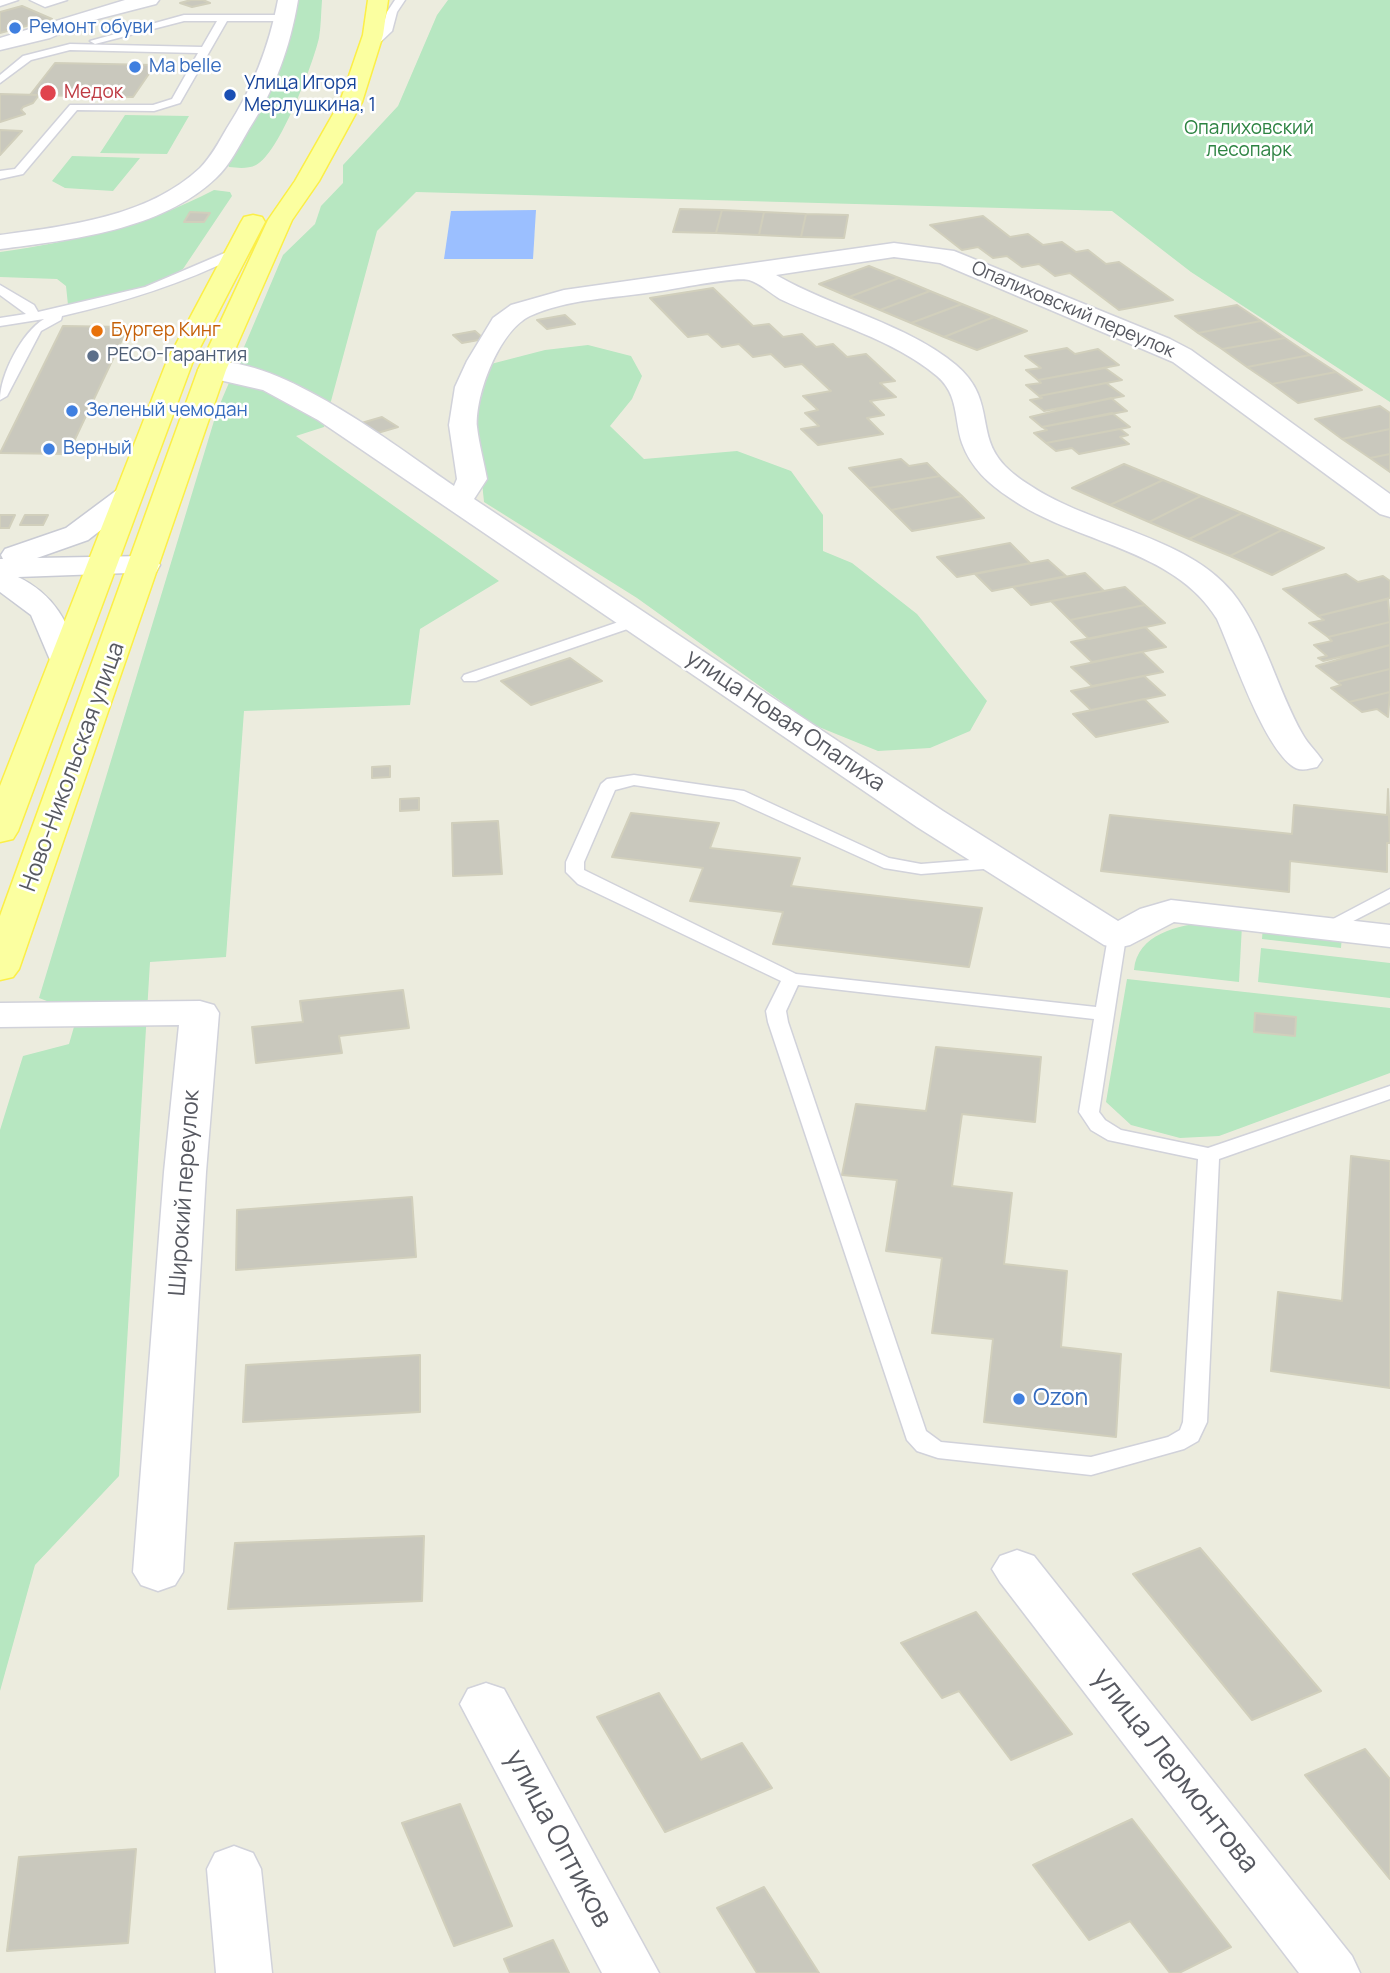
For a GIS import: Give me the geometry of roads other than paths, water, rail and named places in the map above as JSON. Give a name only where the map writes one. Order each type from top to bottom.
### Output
[{"type":"main road","name":"Ново-Никольская улица","points":[[0,969],[212,370],[280,220],[339,127],[360,80],[378,0]]},
{"type":"main road","name":"Ново-Никольская улица","points":[[0,831],[180,361],[234,253],[315,126],[327,102]]},
{"type":"street","points":[[0,44],[43,34],[79,18],[149,0]]},
{"type":"street","points":[[0,243],[107,222],[156,205],[195,184],[209,172],[262,92],[279,50],[287,9]]},
{"type":"street","name":"Опалиховский переулок","points":[[453,499],[466,492],[472,479],[463,425],[469,387],[502,324],[520,311],[542,303],[894,250],[945,256],[1138,334],[1182,356],[1390,508]]},
{"type":"street","points":[[752,271],[787,292],[916,350],[947,371],[963,389],[972,412],[976,442],[987,465],[1020,492],[1049,509],[1169,560],[1200,579],[1220,598],[1288,740],[1305,760]]},
{"type":"street","name":"улица Новая Опалиха","points":[[212,370],[248,374],[276,384],[328,414],[996,863],[1117,937]]},
{"type":"street","points":[[0,559],[50,546],[76,534],[127,496]]},
{"type":"street","points":[[0,568],[145,565]]},
{"type":"street","points":[[0,580],[22,589],[40,603],[52,619],[64,660]]},
{"type":"street","points":[[1117,937],[1153,917],[1171,911],[1390,936]]},
{"type":"street","name":"Широкий переулок","points":[[0,1015],[200,1013],[185,1172],[158,1572]]},
{"type":"street","name":"улица Лермонтова","points":[[1017,1569],[1332,1973]]},
{"type":"street","name":"улица Оптиков","points":[[486,1704],[631,1973]]},
{"type":"street","points":[[234,1868],[244,1973]]},
{"type":"lane","points":[[0,3],[13,0]]},
{"type":"lane","points":[[35,0],[45,4],[62,0]]},
{"type":"lane","points":[[368,48],[387,31],[392,12],[400,0]]},
{"type":"lane","points":[[0,80],[27,58],[184,18],[224,18],[287,9]]},
{"type":"lane","points":[[0,175],[19,172],[74,107],[154,108],[176,102],[224,18]]},
{"type":"lane","points":[[69,47],[207,50]]},
{"type":"lane","points":[[0,322],[73,309],[167,286],[234,253]]},
{"type":"lane","points":[[0,289],[29,308],[35,317]]},
{"type":"lane","points":[[0,396],[36,329],[73,309]]},
{"type":"lane","points":[[470,678],[636,621]]},
{"type":"lane","points":[[996,863],[903,868],[884,863],[738,795],[634,780],[613,783],[607,788],[575,862],[575,872],[584,880],[792,979],[1105,1014]]},
{"type":"lane","points":[[1325,928],[1390,895]]},
{"type":"lane","points":[[1117,937],[1089,1112],[1115,1135],[1209,1155],[1390,1092]]},
{"type":"lane","points":[[792,979],[776,1011],[778,1022],[915,1434],[925,1444],[938,1450],[1091,1466],[1176,1443],[1190,1435],[1195,1423],[1209,1155]]},
{"type":"water","points":[[536,210],[533,259],[444,259],[451,211]]},
{"type":"place","name":"Ремонт обуви","points":[[15,28]]},
{"type":"place","name":"Ma belle","points":[[135,67]]},
{"type":"place","name":"Медок","points":[[48,93]]},
{"type":"place","name":"Улица Игоря Мерлушкина, 1","points":[[230,95]]},
{"type":"place","name":"Бургер Кинг","points":[[97,331]]},
{"type":"place","name":"РЕСО-Гарантия","points":[[93,356]]},
{"type":"place","name":"Зеленый чемодан","points":[[72,411]]},
{"type":"place","name":"Верный","points":[[49,449]]},
{"type":"place","name":"Ozon","points":[[1019,1399]]},
{"type":"park label","name":"Опалиховский лесопарк","points":[[1249,140]]}]
